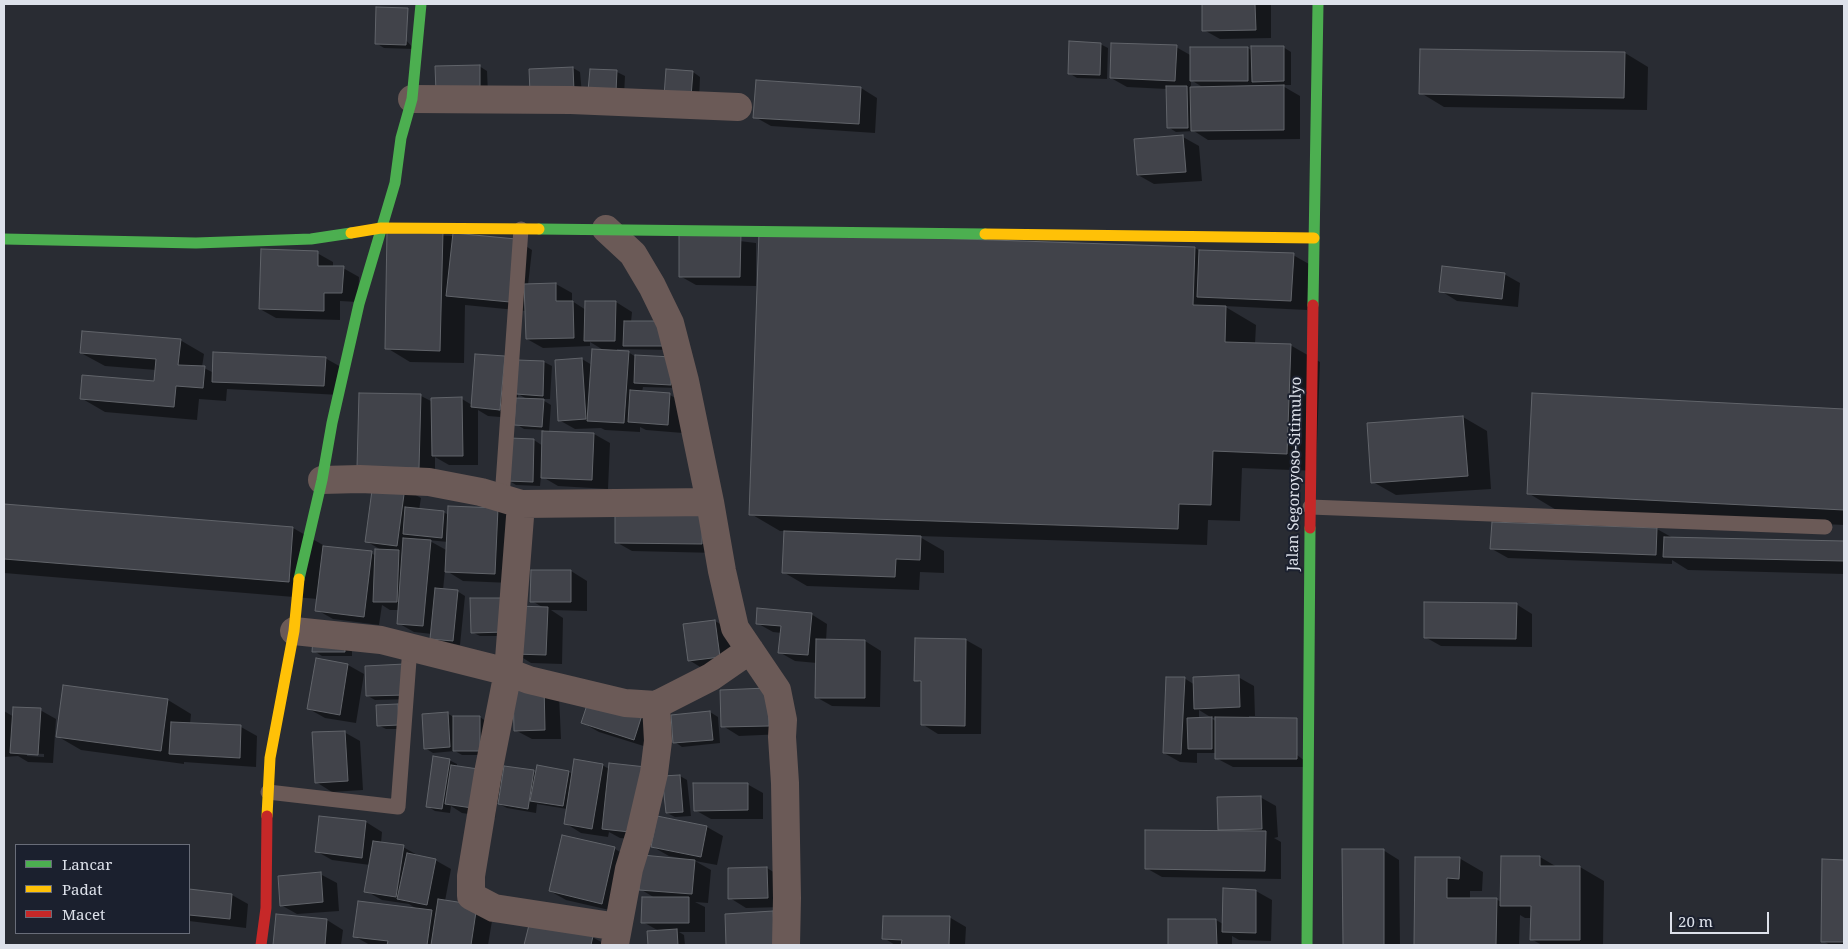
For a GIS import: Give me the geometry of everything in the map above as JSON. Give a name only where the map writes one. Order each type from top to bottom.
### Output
[{"type":"street","points":[[261,945],[266,908],[270,758],[294,631],[298,579],[322,480],[332,423],[359,304],[395,183],[401,138],[412,100],[421,4]]},
{"type":"street","name":"Jalan Segoroyoso-Sitimulyo","points":[[1307,945],[1310,507],[1318,4]]},
{"type":"street","points":[[412,100],[571,100],[738,107]]},
{"type":"street","points":[[4,239],[196,243],[311,239],[381,228],[521,228],[1314,238]]},
{"type":"street","points":[[606,229],[633,254],[652,286],[670,323],[685,381],[735,628],[777,690],[783,720],[787,898],[786,945]]},
{"type":"street","points":[[322,480],[360,478],[429,482],[511,501],[710,502]]},
{"type":"street","points":[[511,501],[508,672],[488,772],[472,867],[472,896],[494,908],[616,936],[629,869],[640,833],[654,773],[658,742],[656,706]]},
{"type":"street","points":[[294,631],[381,640],[508,672],[529,680],[625,703],[656,706],[711,677],[750,650]]},
{"type":"lane","points":[[511,501],[521,228]]},
{"type":"lane","points":[[1310,507],[1825,527]]},
{"type":"lane","points":[[268,792],[398,807],[410,647]]},
{"type":"building","points":[[1202,4],[1255,4],[1256,30],[1202,31]]},
{"type":"building","points":[[376,7],[408,8],[406,45],[375,44]]},
{"type":"building","points":[[1069,41],[1101,43],[1100,75],[1068,74]]},
{"type":"building","points":[[1111,43],[1177,45],[1175,81],[1110,78]]},
{"type":"building","points":[[1251,46],[1284,46],[1284,81],[1252,82]]},
{"type":"building","points":[[1190,47],[1248,47],[1248,81],[1190,81]]},
{"type":"building","points":[[1420,49],[1625,52],[1624,98],[1419,94]]},
{"type":"building","points":[[480,65],[480,90],[436,92],[435,66]]},
{"type":"building","points":[[573,67],[574,91],[530,93],[529,69]]},
{"type":"building","points":[[590,69],[617,70],[616,92],[588,91]]},
{"type":"building","points":[[666,69],[693,71],[691,97],[664,96]]},
{"type":"building","points":[[756,80],[861,87],[859,124],[753,118]]},
{"type":"building","points":[[1284,85],[1284,130],[1191,131],[1190,87]]},
{"type":"building","points":[[1166,86],[1187,86],[1188,128],[1167,128]]},
{"type":"building","points":[[1183,135],[1186,172],[1137,175],[1134,139]]},
{"type":"building","points":[[387,230],[443,231],[440,351],[385,349]]},
{"type":"building","points":[[679,232],[741,233],[740,277],[679,277]]},
{"type":"building","points":[[759,232],[1195,247],[1193,305],[1226,306],[1225,342],[1291,344],[1287,454],[1213,451],[1211,505],[1179,504],[1178,529],[749,515]]},
{"type":"building","points":[[453,233],[516,239],[510,302],[446,296]]},
{"type":"building","points":[[261,249],[318,251],[318,266],[344,266],[342,293],[324,293],[324,311],[259,309]]},
{"type":"building","points":[[1199,250],[1294,253],[1291,301],[1197,297]]},
{"type":"building","points":[[1442,266],[1505,273],[1502,299],[1439,292]]},
{"type":"building","points":[[556,283],[556,301],[573,301],[574,338],[526,339],[524,284]]},
{"type":"building","points":[[585,301],[616,301],[615,341],[584,341]]},
{"type":"building","points":[[624,321],[666,321],[665,346],[623,346]]},
{"type":"building","points":[[82,331],[181,339],[178,365],[205,366],[203,388],[176,386],[174,407],[80,399],[82,375],[154,381],[156,359],[80,353]]},
{"type":"building","points":[[592,349],[629,351],[624,423],[587,421]]},
{"type":"building","points":[[213,352],[326,357],[324,386],[212,382]]},
{"type":"building","points":[[475,354],[505,356],[500,410],[471,407]]},
{"type":"building","points":[[635,355],[672,357],[671,385],[634,383]]},
{"type":"building","points":[[582,358],[586,419],[558,421],[555,360]]},
{"type":"building","points":[[517,360],[544,361],[543,396],[516,394]]},
{"type":"building","points":[[630,390],[670,393],[668,425],[628,422]]},
{"type":"building","points":[[359,393],[421,394],[419,468],[357,467]]},
{"type":"building","points":[[1532,393],[1844,409],[1844,510],[1527,494]]},
{"type":"building","points":[[462,397],[463,456],[432,456],[431,398]]},
{"type":"building","points":[[516,398],[544,399],[542,427],[514,425]]},
{"type":"building","points":[[1463,416],[1468,476],[1371,483],[1367,423]]},
{"type":"building","points":[[542,431],[594,433],[592,480],[541,478]]},
{"type":"building","points":[[509,438],[534,439],[533,482],[507,481]]},
{"type":"building","points":[[373,483],[405,487],[397,546],[365,542]]},
{"type":"building","points":[[4,504],[293,527],[289,582],[4,559]]},
{"type":"building","points":[[615,504],[703,505],[702,544],[615,543]]},
{"type":"building","points":[[448,506],[498,508],[495,574],[445,572]]},
{"type":"building","points":[[405,507],[444,511],[442,538],[403,534]]},
{"type":"building","points":[[1492,522],[1657,528],[1656,555],[1490,549]]},
{"type":"building","points":[[784,531],[921,536],[920,560],[896,559],[895,577],[782,573]]},
{"type":"building","points":[[1664,537],[1844,541],[1844,561],[1663,557]]},
{"type":"building","points":[[403,538],[431,540],[423,626],[397,624]]},
{"type":"building","points":[[323,546],[372,551],[364,617],[315,611]]},
{"type":"building","points":[[375,549],[399,550],[397,602],[373,602]]},
{"type":"building","points":[[531,570],[571,570],[571,602],[530,602]]},
{"type":"building","points":[[435,588],[458,590],[453,641],[430,639]]},
{"type":"building","points":[[470,598],[505,598],[505,632],[471,633]]},
{"type":"building","points":[[1424,602],[1517,603],[1516,639],[1424,638]]},
{"type":"building","points":[[515,606],[548,607],[546,655],[514,654]]},
{"type":"building","points":[[757,608],[812,613],[808,655],[778,653],[781,626],[756,624]]},
{"type":"building","points":[[715,620],[720,657],[688,661],[683,624]]},
{"type":"building","points":[[313,638],[345,638],[345,652],[312,652]]},
{"type":"building","points":[[915,638],[966,639],[965,726],[921,725],[921,681],[914,681]]},
{"type":"building","points":[[816,639],[865,640],[865,698],[815,698]]},
{"type":"building","points":[[316,658],[348,664],[340,715],[307,709]]},
{"type":"building","points":[[405,664],[406,695],[366,696],[365,666]]},
{"type":"building","points":[[1239,675],[1240,707],[1194,709],[1193,677]]},
{"type":"building","points":[[1166,677],[1185,677],[1181,754],[1163,753]]},
{"type":"building","points":[[544,684],[545,730],[514,731],[513,685]]},
{"type":"building","points":[[63,685],[168,699],[161,751],[56,737]]},
{"type":"building","points":[[767,688],[769,726],[721,727],[720,690]]},
{"type":"building","points":[[589,699],[642,715],[634,740],[581,723]]},
{"type":"building","points":[[398,704],[399,725],[377,726],[376,705]]},
{"type":"building","points":[[13,707],[41,708],[38,755],[10,753]]},
{"type":"building","points":[[710,711],[713,740],[673,743],[671,715]]},
{"type":"building","points":[[448,712],[450,747],[424,749],[422,714]]},
{"type":"building","points":[[453,716],[480,716],[480,751],[453,751]]},
{"type":"building","points":[[1212,717],[1212,749],[1188,749],[1187,718]]},
{"type":"building","points":[[1215,717],[1297,718],[1297,759],[1215,759]]},
{"type":"building","points":[[171,722],[241,725],[240,758],[169,754]]},
{"type":"building","points":[[345,731],[348,781],[315,783],[312,732]]},
{"type":"building","points":[[433,756],[450,759],[442,809],[426,807]]},
{"type":"building","points":[[574,759],[603,764],[592,829],[564,824]]},
{"type":"building","points":[[609,763],[646,767],[639,833],[602,829]]},
{"type":"building","points":[[451,765],[485,770],[479,809],[445,804]]},
{"type":"building","points":[[537,765],[569,771],[563,806],[530,801]]},
{"type":"building","points":[[504,766],[534,770],[528,809],[498,804]]},
{"type":"building","points":[[680,775],[683,812],[666,813],[662,776]]},
{"type":"building","points":[[693,783],[748,783],[748,810],[694,811]]},
{"type":"building","points":[[1261,796],[1262,829],[1218,830],[1217,797]]},
{"type":"building","points":[[319,816],[366,821],[362,858],[315,852]]},
{"type":"building","points":[[657,816],[707,826],[701,857],[651,847]]},
{"type":"building","points":[[1145,830],[1266,831],[1265,871],[1145,869]]},
{"type":"building","points":[[562,835],[615,847],[602,904],[549,891]]},
{"type":"building","points":[[373,841],[404,845],[396,897],[364,892]]},
{"type":"building","points":[[1342,849],[1384,849],[1384,945],[1343,945]]},
{"type":"building","points":[[407,853],[436,859],[427,905],[397,899]]},
{"type":"building","points":[[642,855],[695,860],[692,894],[639,890]]},
{"type":"building","points":[[1501,856],[1540,856],[1540,866],[1580,866],[1580,940],[1530,940],[1531,906],[1500,906]]},
{"type":"building","points":[[1415,857],[1460,857],[1459,879],[1447,878],[1447,898],[1497,898],[1496,945],[1414,945]]},
{"type":"building","points":[[1822,859],[1844,860],[1844,942],[1821,942]]},
{"type":"building","points":[[767,867],[768,898],[728,899],[728,868]]},
{"type":"building","points":[[321,872],[323,902],[280,906],[278,876]]},
{"type":"building","points":[[1223,888],[1256,890],[1256,933],[1222,932]]},
{"type":"building","points":[[190,889],[232,894],[230,919],[190,915]]},
{"type":"building","points":[[642,897],[689,897],[689,923],[641,923]]},
{"type":"building","points":[[438,899],[477,905],[471,945],[431,945]]},
{"type":"building","points":[[358,901],[432,910],[427,945],[387,945],[388,941],[353,937]]},
{"type":"building","points":[[773,911],[775,945],[726,945],[725,914]]},
{"type":"building","points":[[276,914],[327,919],[325,945],[273,945]]},
{"type":"building","points":[[883,916],[950,916],[949,945],[901,945],[902,940],[882,939]]},
{"type":"building","points":[[1168,919],[1216,919],[1217,945],[1168,945]]},
{"type":"building","points":[[530,921],[593,936],[591,945],[524,945]]},
{"type":"building","points":[[677,929],[678,945],[648,945],[647,931]]},
{"type":"traffic: fast","points":[[299,579],[359,304],[395,183],[401,138],[412,99],[421,4]]},
{"type":"traffic: fast","points":[[1313,305],[1318,4]]},
{"type":"traffic: fast","points":[[539,229],[985,234]]},
{"type":"traffic: fast","points":[[4,239],[196,243],[311,239],[351,233]]},
{"type":"traffic: fast","points":[[1307,945],[1310,528]]},
{"type":"traffic: slow","points":[[351,233],[381,228],[539,229]]},
{"type":"traffic: slow","points":[[985,234],[1314,238]]},
{"type":"traffic: slow","points":[[267,816],[270,758],[294,631],[299,579]]},
{"type":"traffic: jam","points":[[1310,528],[1313,305]]},
{"type":"traffic: jam","points":[[261,945],[266,908],[267,816]]}]
